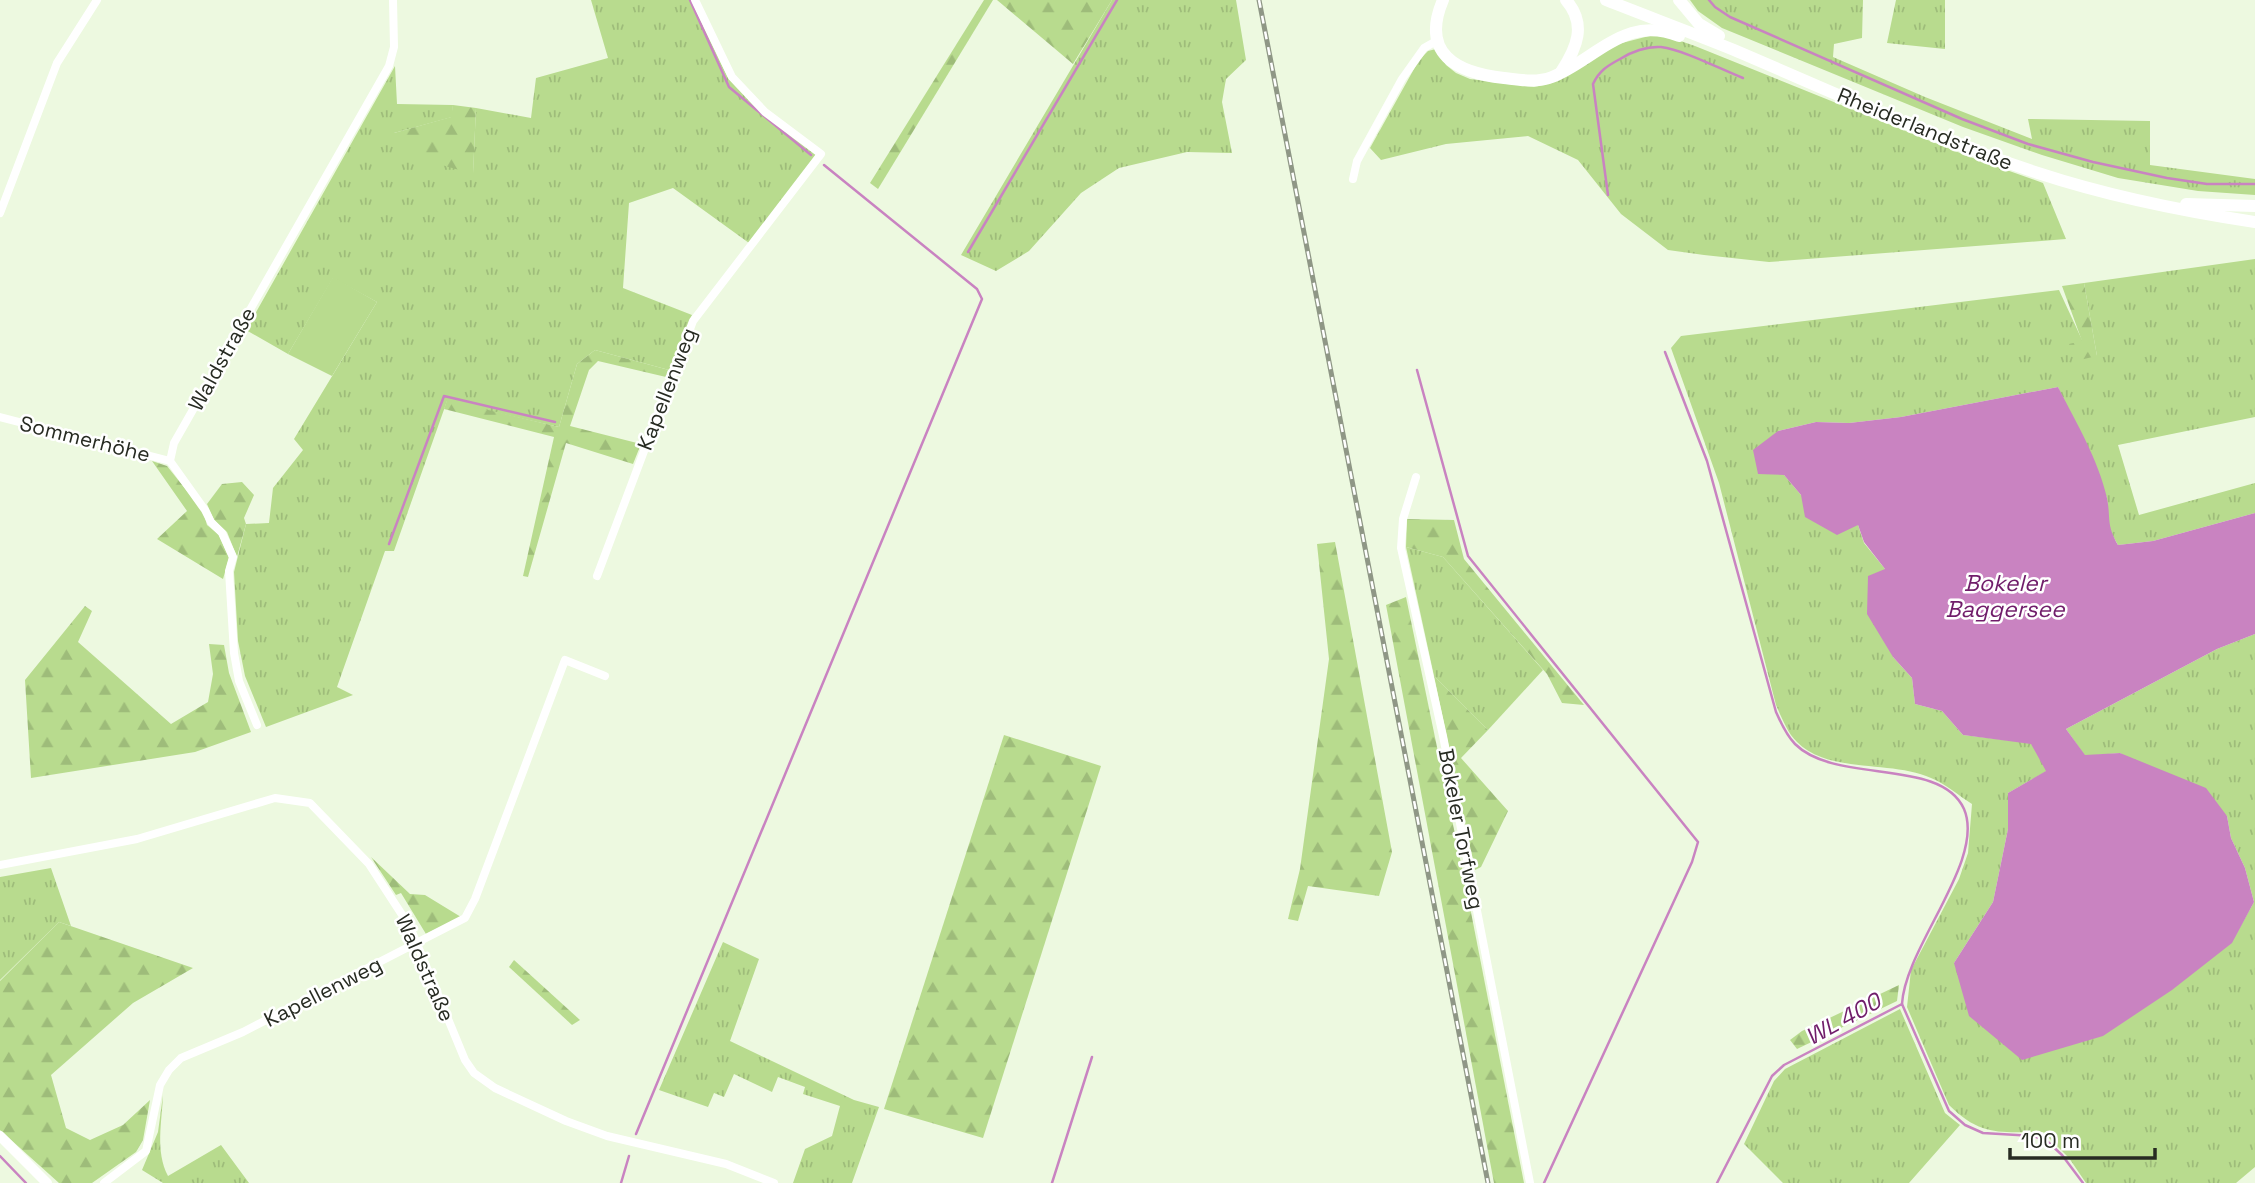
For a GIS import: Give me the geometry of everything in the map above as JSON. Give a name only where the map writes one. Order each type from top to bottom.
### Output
[{"type":"main road","points":[[1443,0],[1435,25],[1438,40],[1449,60],[1458,67],[1479,75],[1538,81],[1578,64],[1614,41],[1633,33],[1653,30],[1668,32],[1694,42],[1706,38]]},
{"type":"main road","points":[[1560,73],[1576,46],[1579,33],[1576,15],[1566,0]]},
{"type":"main road","name":"Rheiderlandstraße","points":[[1606,0],[1706,38],[1978,152],[2089,188],[2255,222]]},
{"type":"main road","points":[[1679,0],[1699,24],[1725,39],[1735,50]]},
{"type":"main road","points":[[2165,205],[2255,206]]},
{"type":"street","points":[[0,213],[57,63],[97,0]]},
{"type":"street","name":"Waldstraße","points":[[170,461],[174,443],[388,66],[394,47],[393,0]]},
{"type":"street","name":"Kapellenweg","points":[[597,576],[693,321],[821,154],[765,112],[732,77],[695,0]]},
{"type":"street","points":[[1353,179],[1366,141],[1409,69],[1424,48],[1438,40]]},
{"type":"street","name":"Sommerhöhe","points":[[0,417],[170,461]]},
{"type":"street","points":[[170,461],[211,522],[222,533],[233,557],[229,570],[234,653],[239,681],[257,725]]},
{"type":"street","name":"Bokeler Torfweg","points":[[1416,477],[1403,519],[1401,548],[1443,736],[1530,1183]]},
{"type":"street","name":"Kapellenweg","points":[[104,1183],[146,1151],[160,1084],[181,1058],[243,1032],[465,918],[475,899],[565,660],[605,676]]},
{"type":"street","name":"Waldstraße","points":[[0,865],[137,839],[275,797],[310,803],[369,864],[410,927],[465,1060],[474,1073],[495,1088],[566,1121],[607,1136],[726,1164],[774,1183]]},
{"type":"street","points":[[0,1136],[47,1183]]},
{"type":"green space","points":[[591,0],[691,0],[728,78],[816,155],[749,243],[673,188],[629,203],[623,288],[692,315],[669,370],[595,350],[577,364],[559,427],[447,401],[394,551],[385,551],[337,687],[353,695],[266,727],[245,676],[238,641],[234,572],[246,524],[269,523],[273,488],[303,450],[294,439],[377,302],[333,278],[288,354],[246,330],[395,66],[397,104],[453,105],[452,117],[394,133],[473,173],[476,108],[531,118],[536,78],[608,58]]},
{"type":"green space","points":[[984,0],[993,0],[878,189],[870,183]]},
{"type":"green space","points":[[997,0],[1112,0],[1073,64]]},
{"type":"green space","points":[[1112,0],[1236,0],[1246,60],[1226,79],[1222,102],[1232,153],[1187,152],[1119,168],[1081,193],[1029,251],[996,271],[961,255]]},
{"type":"green space","points":[[1690,0],[1863,0],[1862,38],[1834,44],[1833,57],[2032,139],[2028,119],[2150,121],[2150,165],[2255,179],[2255,195],[2198,191],[2118,178],[2042,155],[1963,127],[1722,28],[1698,11]]},
{"type":"green space","points":[[1896,0],[1945,0],[1945,49],[1887,43]]},
{"type":"green space","points":[[1653,35],[1669,37],[1695,46],[1970,157],[2043,183],[2066,239],[1769,262],[1704,255],[1668,250],[1621,214],[1578,160],[1528,136],[1446,144],[1381,160],[1370,148],[1419,60],[1428,51],[1436,49],[1446,65],[1470,79],[1534,87],[1552,83],[1618,44]]},
{"type":"green space","points":[[453,105],[476,108],[473,174],[414,157],[393,140],[394,133],[451,117]]},
{"type":"green space","points":[[2255,259],[2255,417],[2118,445],[2139,515],[2255,483],[2255,513],[2153,541],[2118,545],[2109,529],[2107,498],[2058,387],[1901,417],[1849,423],[1816,422],[1778,431],[1784,475],[1801,495],[1858,525],[1864,543],[1885,569],[1893,657],[1912,678],[1915,704],[1942,711],[1963,735],[2031,743],[2047,771],[2008,793],[2008,829],[1993,902],[1954,963],[2231,943],[2254,902],[2245,868],[2231,838],[2227,816],[2120,753],[2085,756],[2066,729],[2217,649],[2255,634],[2255,1167],[2236,1183],[2086,1183],[2069,1158],[2043,1132],[2003,1132],[1982,1128],[1971,1123],[1949,1105],[1907,1007],[1911,970],[1959,879],[1968,853],[1972,804],[1942,783],[1915,773],[1826,759],[1810,752],[1790,734],[1776,705],[1719,483],[1671,348],[1681,336],[2059,290],[2083,342],[2097,356],[2084,283]]},
{"type":"green space","points":[[333,277],[377,302],[332,376],[288,354]]},
{"type":"green space","points":[[2084,283],[2097,356],[2075,361],[2069,344],[2082,341],[2062,286]]},
{"type":"green space","points":[[595,350],[669,370],[666,377],[598,361],[589,370],[570,426],[641,444],[633,464],[566,443],[528,577],[523,576],[554,437],[444,409],[447,400],[559,427],[577,364]]},
{"type":"green space","points":[[152,461],[167,466],[203,511],[207,525],[219,535],[229,558],[223,579],[157,539],[187,511]]},
{"type":"green space","points":[[242,482],[254,495],[244,518],[246,524],[237,557],[227,532],[214,520],[207,504],[222,484]]},
{"type":"green space","points":[[1407,519],[1454,520],[1464,559],[1584,705],[1562,703],[1547,674],[1443,557],[1406,547]]},
{"type":"green space","points":[[1335,542],[1392,852],[1379,896],[1308,886],[1298,921],[1288,919],[1300,869],[1329,659],[1317,544]]},
{"type":"green space","points":[[1406,547],[1443,557],[1543,670],[1488,730],[1434,676]]},
{"type":"green space","points":[[1406,597],[1524,1183],[1494,1183],[1386,605]]},
{"type":"green space","points":[[85,606],[92,611],[78,642],[171,724],[208,702],[213,674],[209,644],[224,645],[229,673],[251,732],[195,752],[31,778],[25,680]]},
{"type":"green space","points":[[1434,676],[1488,730],[1461,758],[1508,811],[1481,867],[1475,870]]},
{"type":"green space","points":[[1004,735],[1101,766],[983,1138],[884,1109]]},
{"type":"green space","points":[[371,857],[410,894],[425,895],[461,917],[426,934],[401,893],[396,895]]},
{"type":"green space","points":[[51,868],[71,926],[59,922],[0,980],[0,877]]},
{"type":"green space","points":[[59,922],[193,968],[133,1003],[51,1075],[66,1128],[90,1140],[123,1125],[150,1100],[143,1140],[136,1152],[92,1183],[59,1183],[0,1130],[0,981]]},
{"type":"green space","points":[[723,942],[759,959],[730,1041],[854,1100],[879,1107],[852,1183],[793,1183],[805,1149],[832,1136],[840,1106],[803,1094],[805,1087],[778,1077],[772,1092],[734,1074],[724,1097],[714,1093],[708,1107],[659,1090]]},
{"type":"green space","points":[[514,960],[580,1020],[572,1025],[509,967]]},
{"type":"green space","points":[[1899,985],[1897,1001],[1797,1049],[1790,1040],[1802,1031]]},
{"type":"green space","points":[[1900,1009],[1945,1113],[1960,1125],[1909,1183],[1783,1183],[1744,1144],[1774,1081],[1785,1069]]},
{"type":"green space","points":[[163,1095],[160,1147],[168,1176],[221,1145],[249,1183],[163,1183],[142,1170],[158,1132]]},
{"type":"water","name":"Bokeler Baggersee","points":[[2058,387],[2098,469],[2107,498],[2110,526],[2118,545],[2153,541],[2255,513],[2255,634],[2217,649],[2066,729],[2085,755],[2120,753],[2206,788],[2227,816],[2231,838],[2245,868],[2254,902],[2232,943],[2172,990],[2103,1036],[2022,1060],[1969,1016],[1954,963],[1993,902],[2008,829],[2008,793],[2046,771],[2031,744],[1963,735],[1942,711],[1915,704],[1912,678],[1893,657],[1867,614],[1868,576],[1885,569],[1864,542],[1858,525],[1837,535],[1805,517],[1801,495],[1784,475],[1758,474],[1753,450],[1778,431],[1816,422],[1849,423],[1901,417]]},
{"type":"waterway","points":[[690,0],[729,87],[811,155]]},
{"type":"waterway","points":[[968,252],[1117,0]]},
{"type":"waterway","points":[[1709,0],[1730,17],[1962,119],[2028,144],[2167,178],[2207,184],[2255,184]]},
{"type":"waterway","points":[[1608,195],[1593,84],[1604,69],[1634,52],[1661,47],[1691,56],[1743,78]]},
{"type":"waterway","points":[[636,1134],[982,299],[977,289],[824,165]]},
{"type":"waterway","points":[[1665,352],[1707,461],[1776,712],[1786,733],[1795,744],[1813,756],[1835,764],[1911,776],[1934,783],[1952,793],[1964,809],[1968,830],[1964,853],[1955,878],[1906,981],[1902,1004]]},
{"type":"waterway","points":[[1417,370],[1468,556],[1698,842],[1692,862],[1544,1183]]},
{"type":"waterway","points":[[389,544],[444,396],[555,422]]},
{"type":"waterway","name":"WL 400","points":[[1717,1183],[1772,1076],[1784,1065],[1902,1004],[1949,1111],[1965,1125],[1983,1133],[2034,1136],[2048,1142],[2062,1155],[2083,1183]]},
{"type":"waterway","points":[[1052,1183],[1092,1057]]},
{"type":"waterway","points":[[0,1156],[26,1183]]},
{"type":"waterway","points":[[621,1183],[629,1156]]},
{"type":"railway","points":[[1259,0],[1488,1183]]}]
